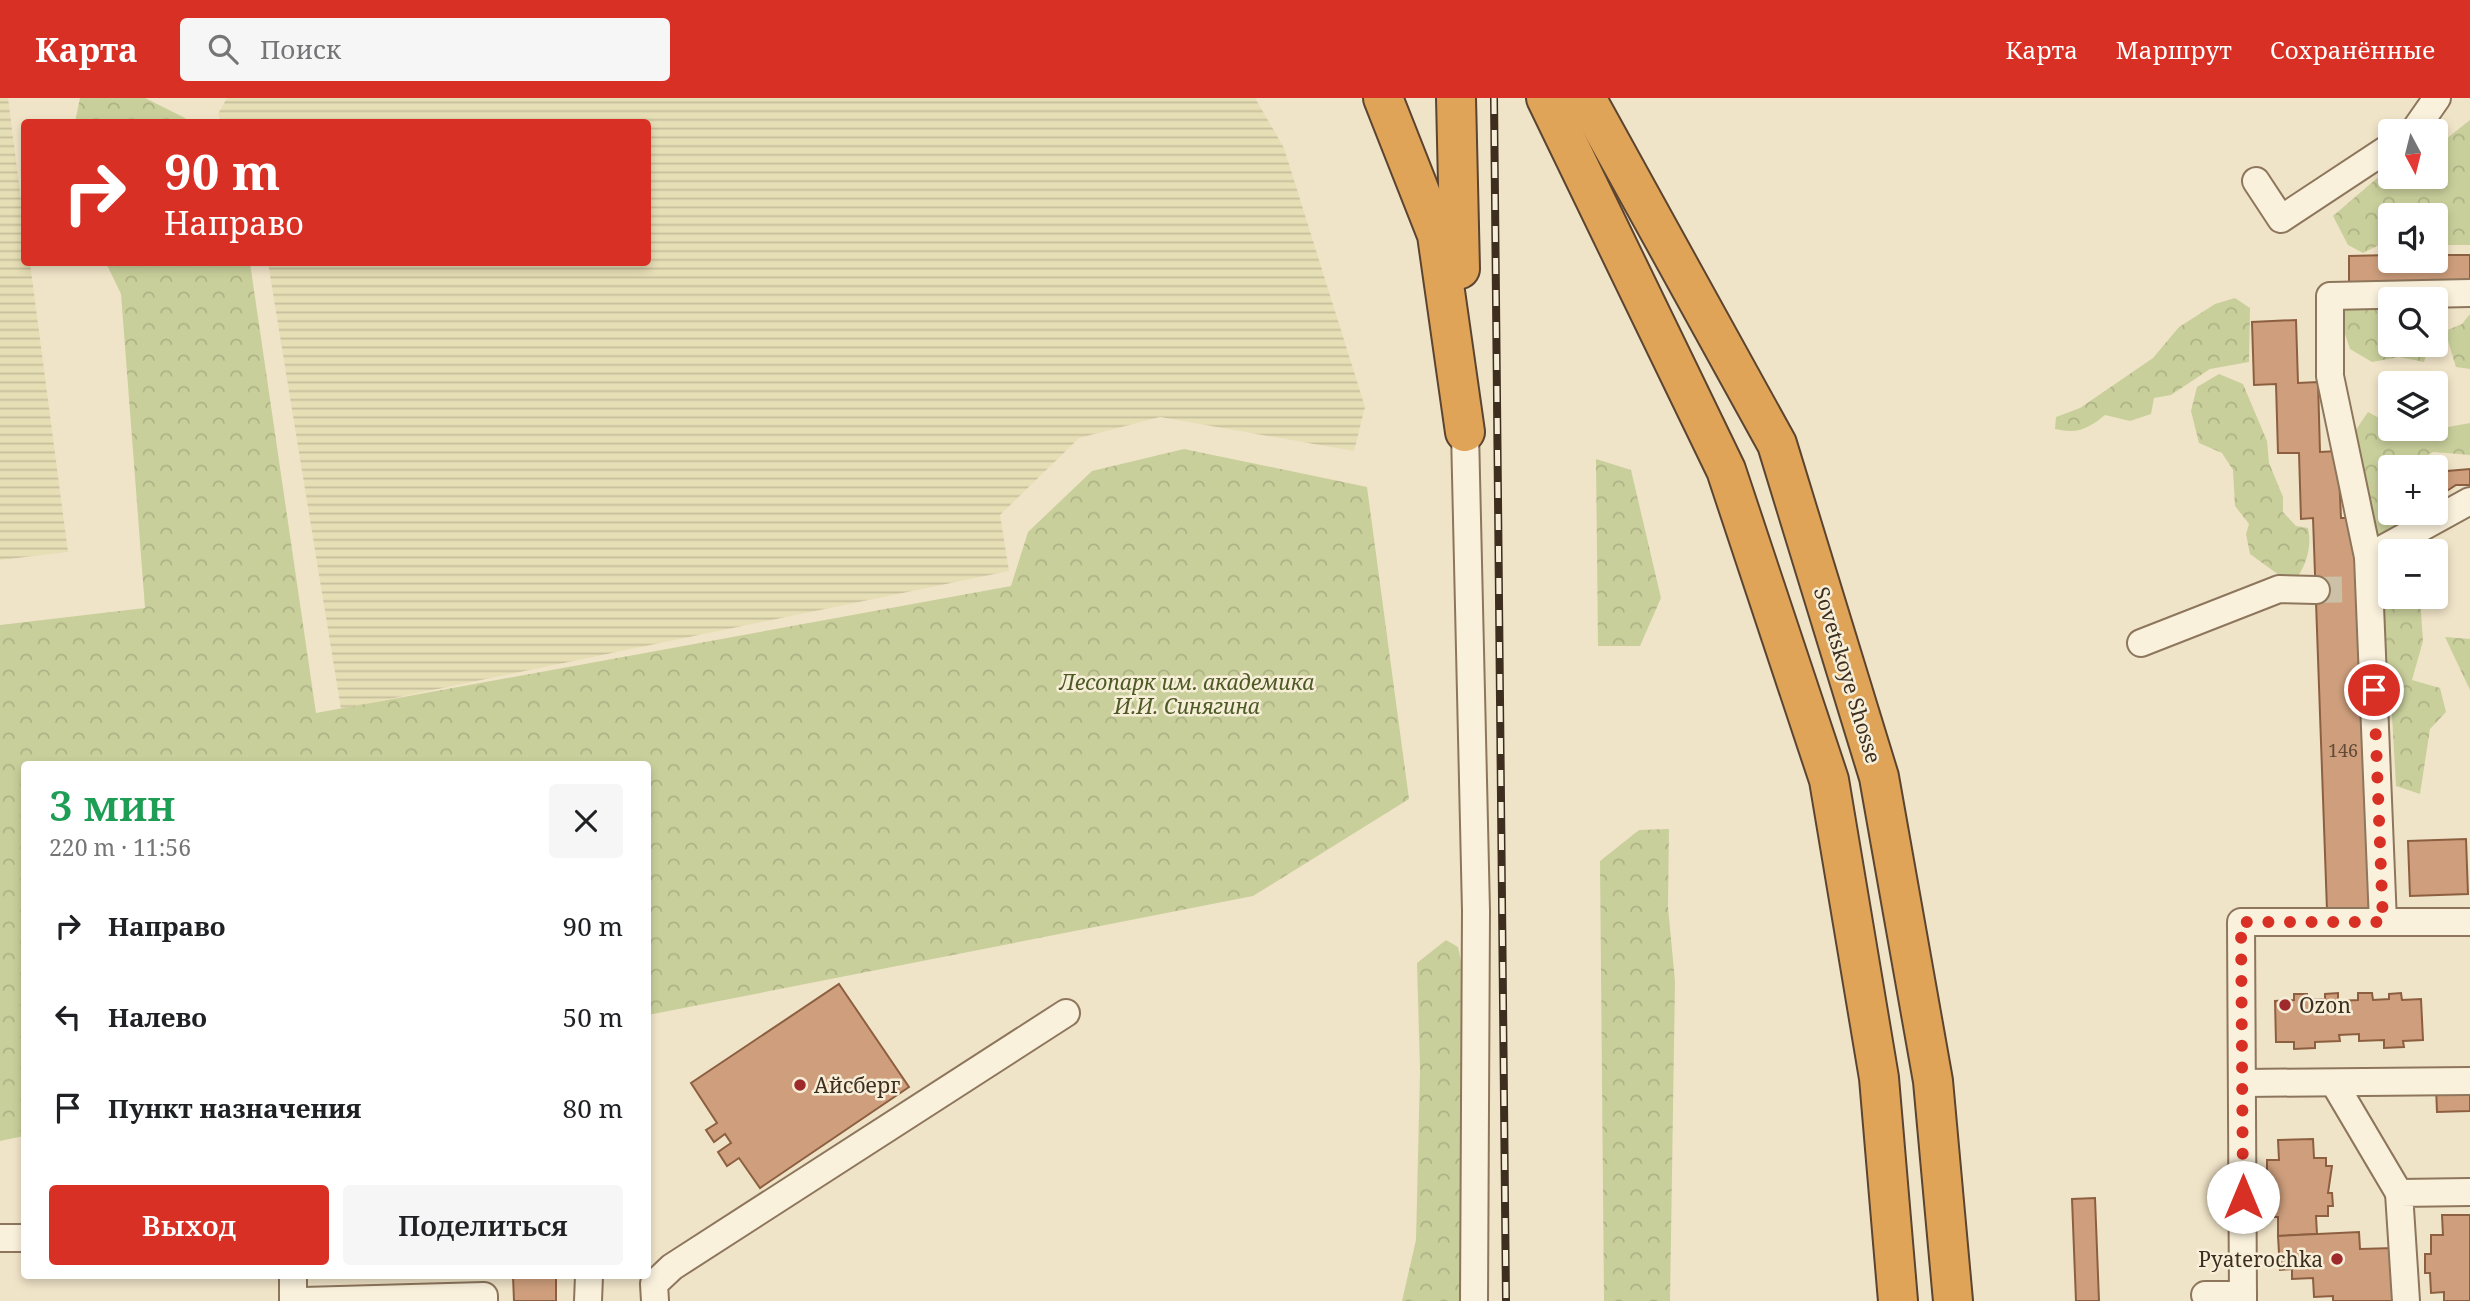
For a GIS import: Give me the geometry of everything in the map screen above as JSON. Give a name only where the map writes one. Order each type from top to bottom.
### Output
[{"type":"highway","points":[[1383,98],[1437,235],[1465,432]]},
{"type":"highway","points":[[1456,98],[1465,432]]},
{"type":"highway","points":[[1546,98],[1726,470],[1829,780],[1879,1078],[1898,1301]]},
{"type":"highway","name":"Sovetskoye Shosse","points":[[1586,98],[1777,444],[1875,764],[1933,1081],[1953,1301]]},
{"type":"street","points":[[2422,119],[2437,98]]},
{"type":"street","points":[[2256,181],[2281,219],[2378,155]]},
{"type":"street","points":[[2383,922],[2364,589],[2368,558],[2330,376],[2330,296],[2470,293]]},
{"type":"street","points":[[1465,432],[1476,911],[1474,1301]]},
{"type":"street","points":[[2368,558],[2470,501]]},
{"type":"street","points":[[2141,643],[2279,589],[2316,590]]},
{"type":"street","points":[[2205,1295],[2243,1298],[2244,1083],[2241,922],[2470,922]]},
{"type":"street","points":[[652,1282],[1066,1013]]},
{"type":"street","points":[[2244,1083],[2470,1081]]},
{"type":"street","points":[[2334,1083],[2399,1193],[2406,1301]]},
{"type":"street","points":[[2399,1193],[2470,1192]]},
{"type":"street","points":[[0,1238],[21,1238]]},
{"type":"street","points":[[293,1279],[293,1301]]},
{"type":"street","points":[[588,1301],[589,1279]]},
{"type":"street","points":[[303,1301],[484,1296],[484,1301]]},
{"type":"shaded area","points":[[0,98],[8,98],[21,200],[21,266],[30,266],[68,552],[0,560]]},
{"type":"shaded area","points":[[227,98],[1255,98],[1284,148],[1365,407],[1354,451],[1160,417],[1079,438],[1000,515],[1009,571],[341,709],[268,266],[651,266],[651,119],[220,119],[218,114]]},
{"type":"green space","points":[[80,98],[145,98],[186,119],[76,119]]},
{"type":"green space","points":[[2470,120],[2470,245],[2448,245],[2448,203],[2378,203],[2378,246],[2363,253],[2348,245],[2333,216],[2378,177],[2378,189],[2448,189],[2448,137]]},
{"type":"green space","name":"Лесопарк им. академика И.И. Синягина","points":[[107,266],[250,266],[316,713],[1011,586],[1028,532],[1092,471],[1184,449],[1367,487],[1409,799],[1253,896],[651,1014],[651,761],[21,761],[21,1137],[0,1141],[0,625],[145,608],[121,294]]},
{"type":"green space","points":[[2235,298],[2250,308],[2249,362],[2210,369],[2171,395],[2154,398],[2151,414],[2130,421],[2105,415],[2082,429],[2055,429],[2056,417],[2080,408],[2153,358],[2179,327],[2215,304]]},
{"type":"green space","points":[[2334,301],[2378,302],[2378,357],[2399,357],[2372,362],[2350,349]]},
{"type":"green space","points":[[2470,314],[2470,369],[2456,367],[2448,341],[2448,330],[2462,324]]},
{"type":"green space","points":[[2399,357],[2425,357],[2424,362]]},
{"type":"green space","points":[[2219,374],[2243,384],[2267,441],[2269,463],[2283,497],[2283,512],[2296,526],[2308,528],[2308,554],[2297,578],[2283,578],[2250,554],[2246,534],[2249,524],[2235,506],[2233,470],[2222,453],[2199,443],[2191,411],[2197,387]]},
{"type":"green space","points":[[2368,412],[2378,417],[2378,441],[2448,441],[2448,427],[2470,423],[2470,455],[2433,452],[2427,455],[2378,455],[2378,525],[2407,525],[2386,539],[2365,532],[2340,453]]},
{"type":"green space","points":[[1596,459],[1631,470],[1661,598],[1640,646],[1598,646]]},
{"type":"green space","points":[[2384,609],[2421,609],[2423,641],[2412,680],[2440,688],[2446,712],[2430,729],[2420,794],[2396,786],[2391,699],[2383,644]]},
{"type":"green space","points":[[2445,637],[2470,639],[2470,690]]},
{"type":"green space","points":[[1669,829],[1668,907],[1675,981],[1670,1301],[1604,1301],[1600,861],[1639,830]]},
{"type":"green space","points":[[1446,940],[1458,947],[1463,970],[1464,1301],[1402,1301],[1416,1240],[1420,1071],[1417,963]]},
{"type":"building","points":[[2378,255],[2378,273],[2448,273],[2448,255],[2470,255],[2470,289],[2378,287],[2378,290],[2349,290],[2349,256]]},
{"type":"building","points":[[2296,320],[2298,383],[2318,382],[2320,452],[2338,451],[2341,518],[2356,518],[2369,909],[2327,910],[2313,518],[2301,519],[2299,453],[2278,453],[2276,384],[2254,385],[2252,322]]},
{"type":"building","points":[[2470,469],[2470,485],[2456,485],[2448,490],[2448,471]]},
{"type":"building","points":[[2466,839],[2468,894],[2410,896],[2408,841]]},
{"type":"building","name":"Айсберг","points":[[839,984],[909,1087],[760,1188],[739,1158],[727,1166],[718,1152],[731,1143],[725,1134],[714,1142],[706,1130],[717,1123],[691,1083]]},
{"type":"building","points":[[2338,993],[2338,1001],[2358,1000],[2358,993],[2372,993],[2373,1000],[2389,999],[2389,994],[2401,993],[2402,1000],[2421,999],[2423,1040],[2403,1041],[2404,1047],[2384,1048],[2384,1040],[2359,1041],[2359,1034],[2339,1035],[2340,1041],[2315,1042],[2315,1048],[2294,1049],[2294,1042],[2276,1042],[2275,1001],[2294,1000],[2294,994],[2307,994],[2307,1000],[2325,999],[2325,994]]},
{"type":"building","points":[[2470,1086],[2470,1111],[2437,1112],[2436,1087]]},
{"type":"building","points":[[2313,1139],[2314,1158],[2326,1158],[2326,1166],[2332,1166],[2328,1193],[2332,1193],[2333,1206],[2328,1206],[2328,1216],[2316,1216],[2317,1234],[2278,1236],[2278,1217],[2266,1217],[2266,1206],[2262,1206],[2261,1170],[2267,1170],[2267,1160],[2279,1160],[2278,1140]]},
{"type":"building","points":[[2095,1198],[2099,1301],[2076,1301],[2072,1199]]},
{"type":"building","points":[[2442,1215],[2470,1215],[2470,1301],[2444,1301],[2444,1292],[2431,1293],[2430,1273],[2425,1273],[2425,1254],[2431,1254],[2431,1235],[2443,1235]]},
{"type":"building","name":"Pyaterochka","points":[[2359,1232],[2360,1249],[2394,1248],[2397,1301],[2333,1301],[2333,1296],[2314,1297],[2313,1278],[2292,1279],[2292,1269],[2280,1270],[2278,1236]]},
{"type":"building","points":[[513,1279],[556,1279],[556,1301],[514,1301]]},
{"type":"tunnel","points":[[2316,590],[2359,589]]},
{"type":"railway","points":[[1494,98],[1506,1301]]},
{"type":"place","name":"Ozon","points":[[2285,1005]]},
{"type":"place","name":"Айсберг","points":[[800,1085]]},
{"type":"place","name":"Pyaterochka","points":[[2337,1259]]},
{"type":"route","points":[[2243,1197],[2241,922],[2383,922],[2374,690]]}]
